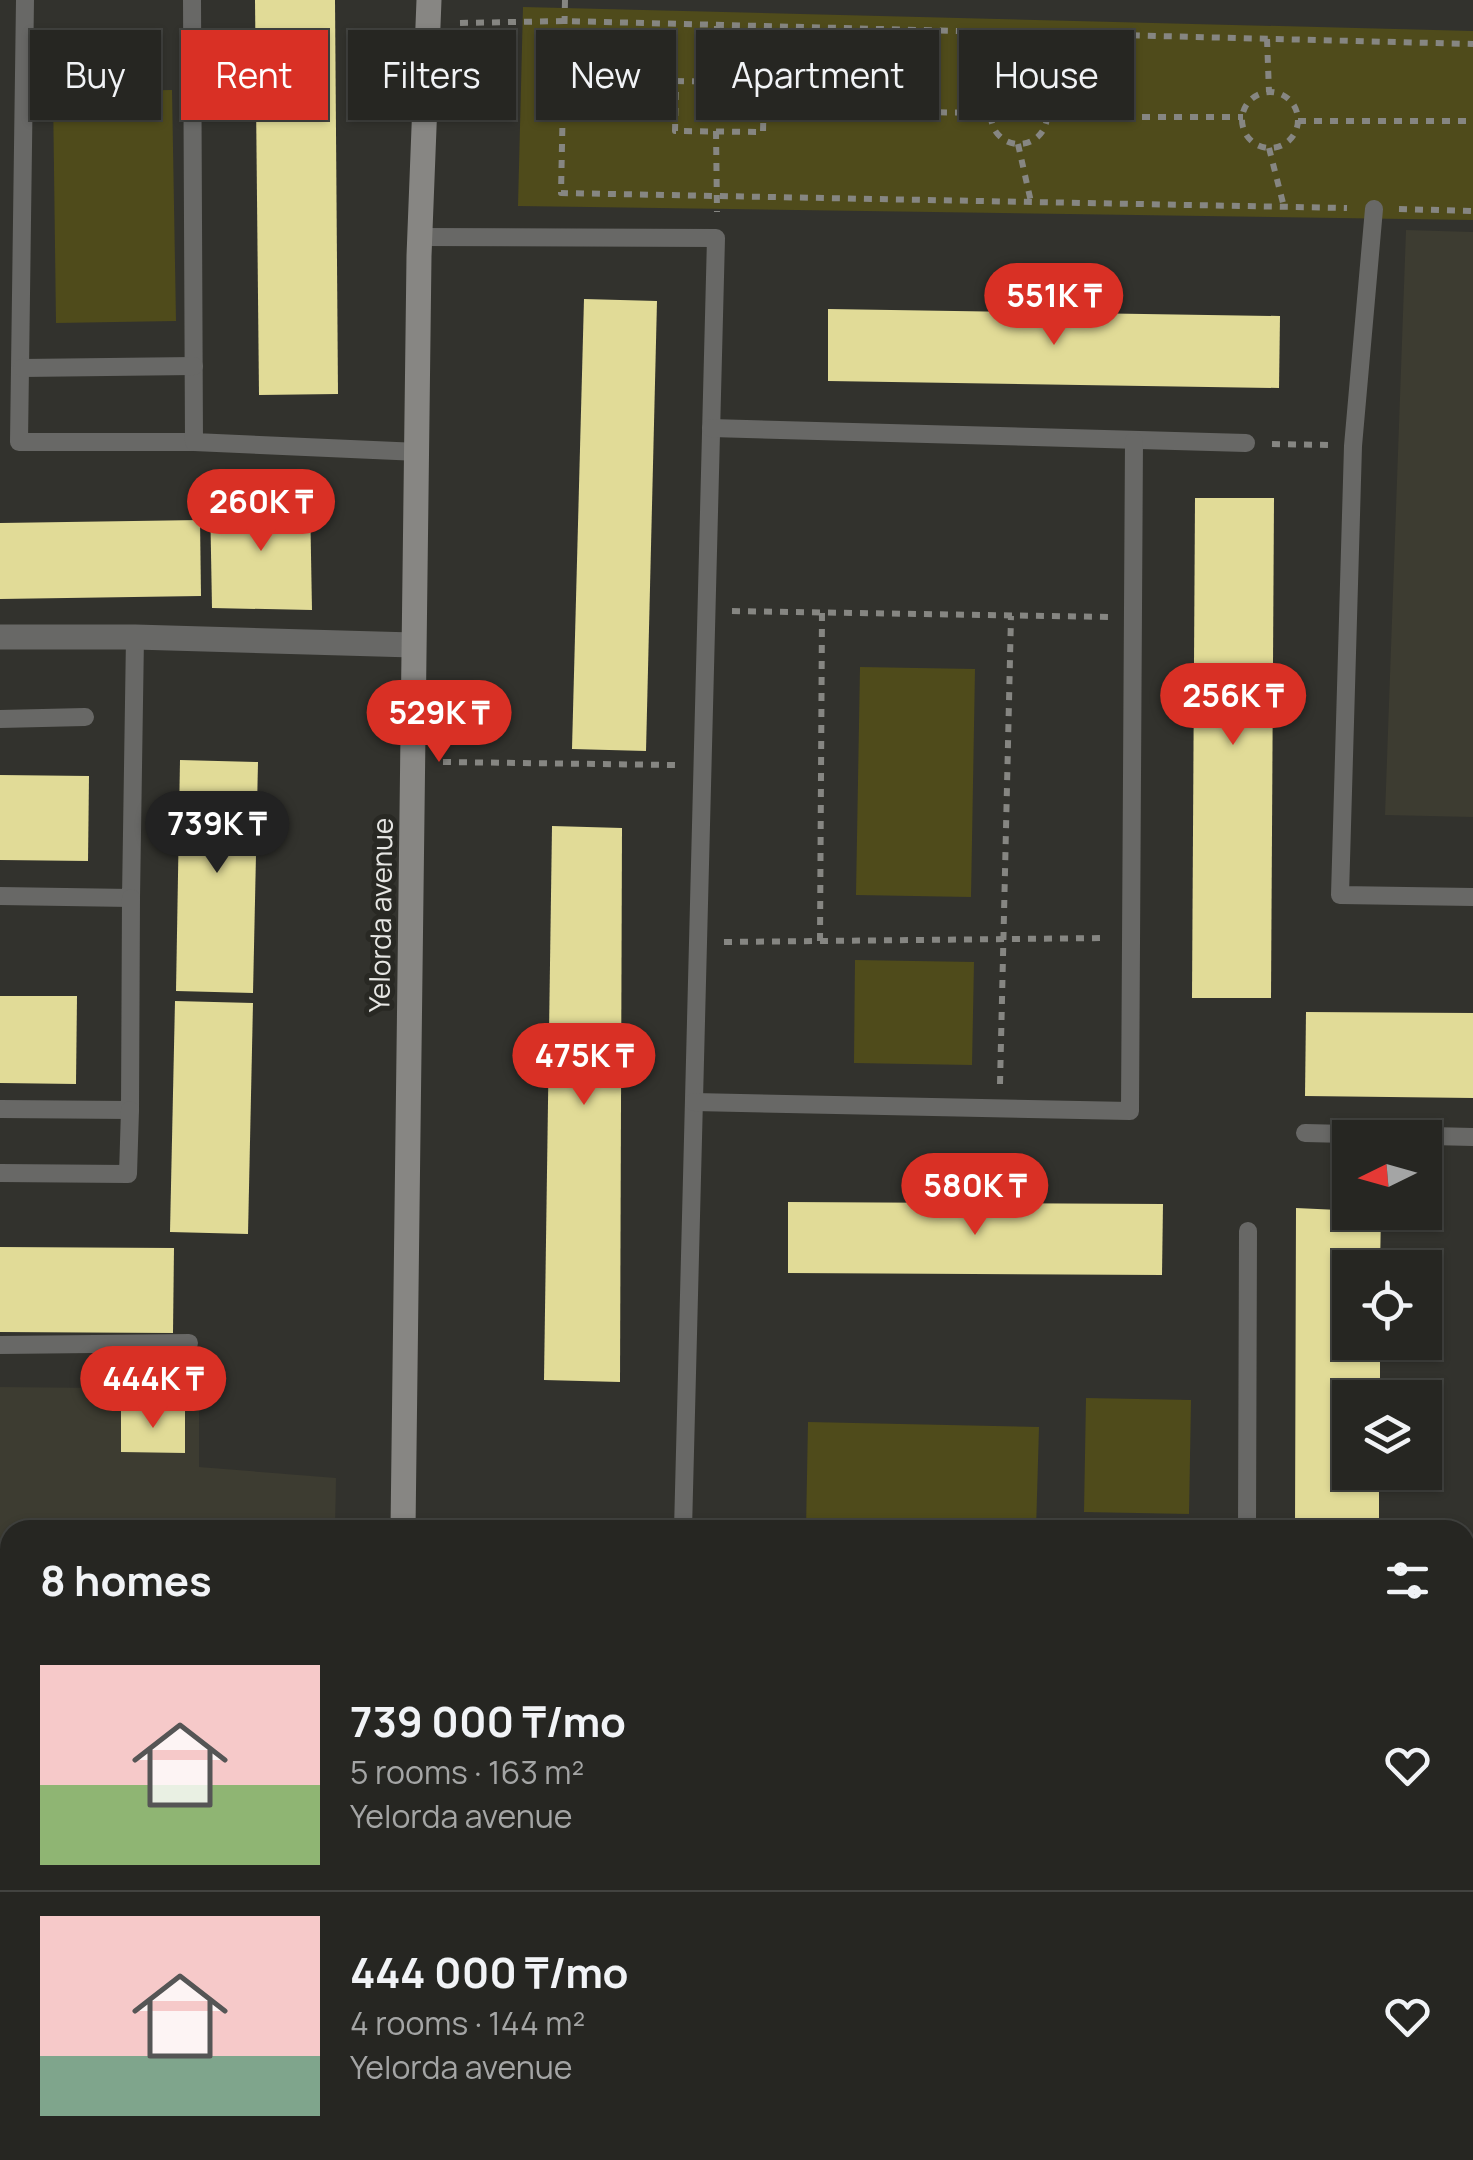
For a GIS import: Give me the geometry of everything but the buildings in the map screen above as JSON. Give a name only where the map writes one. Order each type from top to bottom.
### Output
[{"type":"street","name":"Yelorda avenue","points":[[403,1520],[413,645],[428,12]]},
{"type":"street","points":[[0,637],[413,645]]},
{"type":"lane","points":[[25,0],[22,368],[9,443],[194,442],[419,452]]},
{"type":"lane","points":[[192,0],[194,442]]},
{"type":"lane","points":[[1374,209],[1353,446],[1340,895],[1473,896]]},
{"type":"lane","points":[[420,237],[716,238],[683,1520]]},
{"type":"lane","points":[[22,368],[194,366]]},
{"type":"lane","points":[[711,428],[1246,443]]},
{"type":"lane","points":[[694,1102],[1130,1111],[1134,441]]},
{"type":"lane","points":[[0,1173],[128,1174],[135,637]]},
{"type":"lane","points":[[0,718],[85,717]]},
{"type":"lane","points":[[0,896],[132,898]]},
{"type":"lane","points":[[0,1109],[130,1110]]},
{"type":"lane","points":[[1305,1134],[1473,1137]]},
{"type":"lane","points":[[1247,1520],[1248,1230]]},
{"type":"lane","points":[[0,1345],[189,1344]]},
{"type":"path","points":[[565,0],[565,30]]},
{"type":"path","points":[[428,12],[565,21],[959,31]]},
{"type":"path","points":[[717,25],[717,30]]},
{"type":"path","points":[[1134,35],[1473,44]]},
{"type":"path","points":[[1268,39],[1270,92]]},
{"type":"path","points":[[1270,92],[1290,99],[1298,121],[1288,141],[1269,148],[1248,138],[1243,117],[1254,96],[1270,92]]},
{"type":"path","points":[[1134,118],[1243,117]]},
{"type":"path","points":[[563,120],[561,193],[1473,210]]},
{"type":"path","points":[[675,120],[675,130],[763,132],[763,120]]},
{"type":"path","points":[[993,120],[997,134],[1018,144],[1037,137],[1045,120]]},
{"type":"path","points":[[1298,121],[1473,121]]},
{"type":"path","points":[[716,131],[716,238]]},
{"type":"path","points":[[1018,144],[1031,202]]},
{"type":"path","points":[[1269,148],[1284,207]]},
{"type":"path","points":[[1246,443],[1353,446]]},
{"type":"path","points":[[706,611],[1133,618]]},
{"type":"path","points":[[820,941],[822,613]]},
{"type":"path","points":[[999,1108],[1011,616]]},
{"type":"path","points":[[412,762],[702,765]]},
{"type":"path","points":[[698,942],[1131,938]]},
{"type":"shaded area","points":[[523,7],[1473,31],[1473,220],[518,206]]},
{"type":"shaded area","points":[[161,90],[172,90],[176,321],[56,323],[53,120],[161,120]]},
{"type":"shaded area","points":[[1406,230],[1473,232],[1473,817],[1385,815]]},
{"type":"shaded area","points":[[860,667],[975,669],[971,897],[856,895]]},
{"type":"shaded area","points":[[855,960],[974,962],[972,1065],[854,1063]]},
{"type":"shaded area","points":[[0,1387],[199,1389],[199,1467],[336,1478],[335,1520],[0,1520]]},
{"type":"shaded area","points":[[1086,1398],[1191,1400],[1189,1514],[1084,1512]]},
{"type":"shaded area","points":[[808,1422],[1039,1427],[1036,1520],[806,1520]]}]
